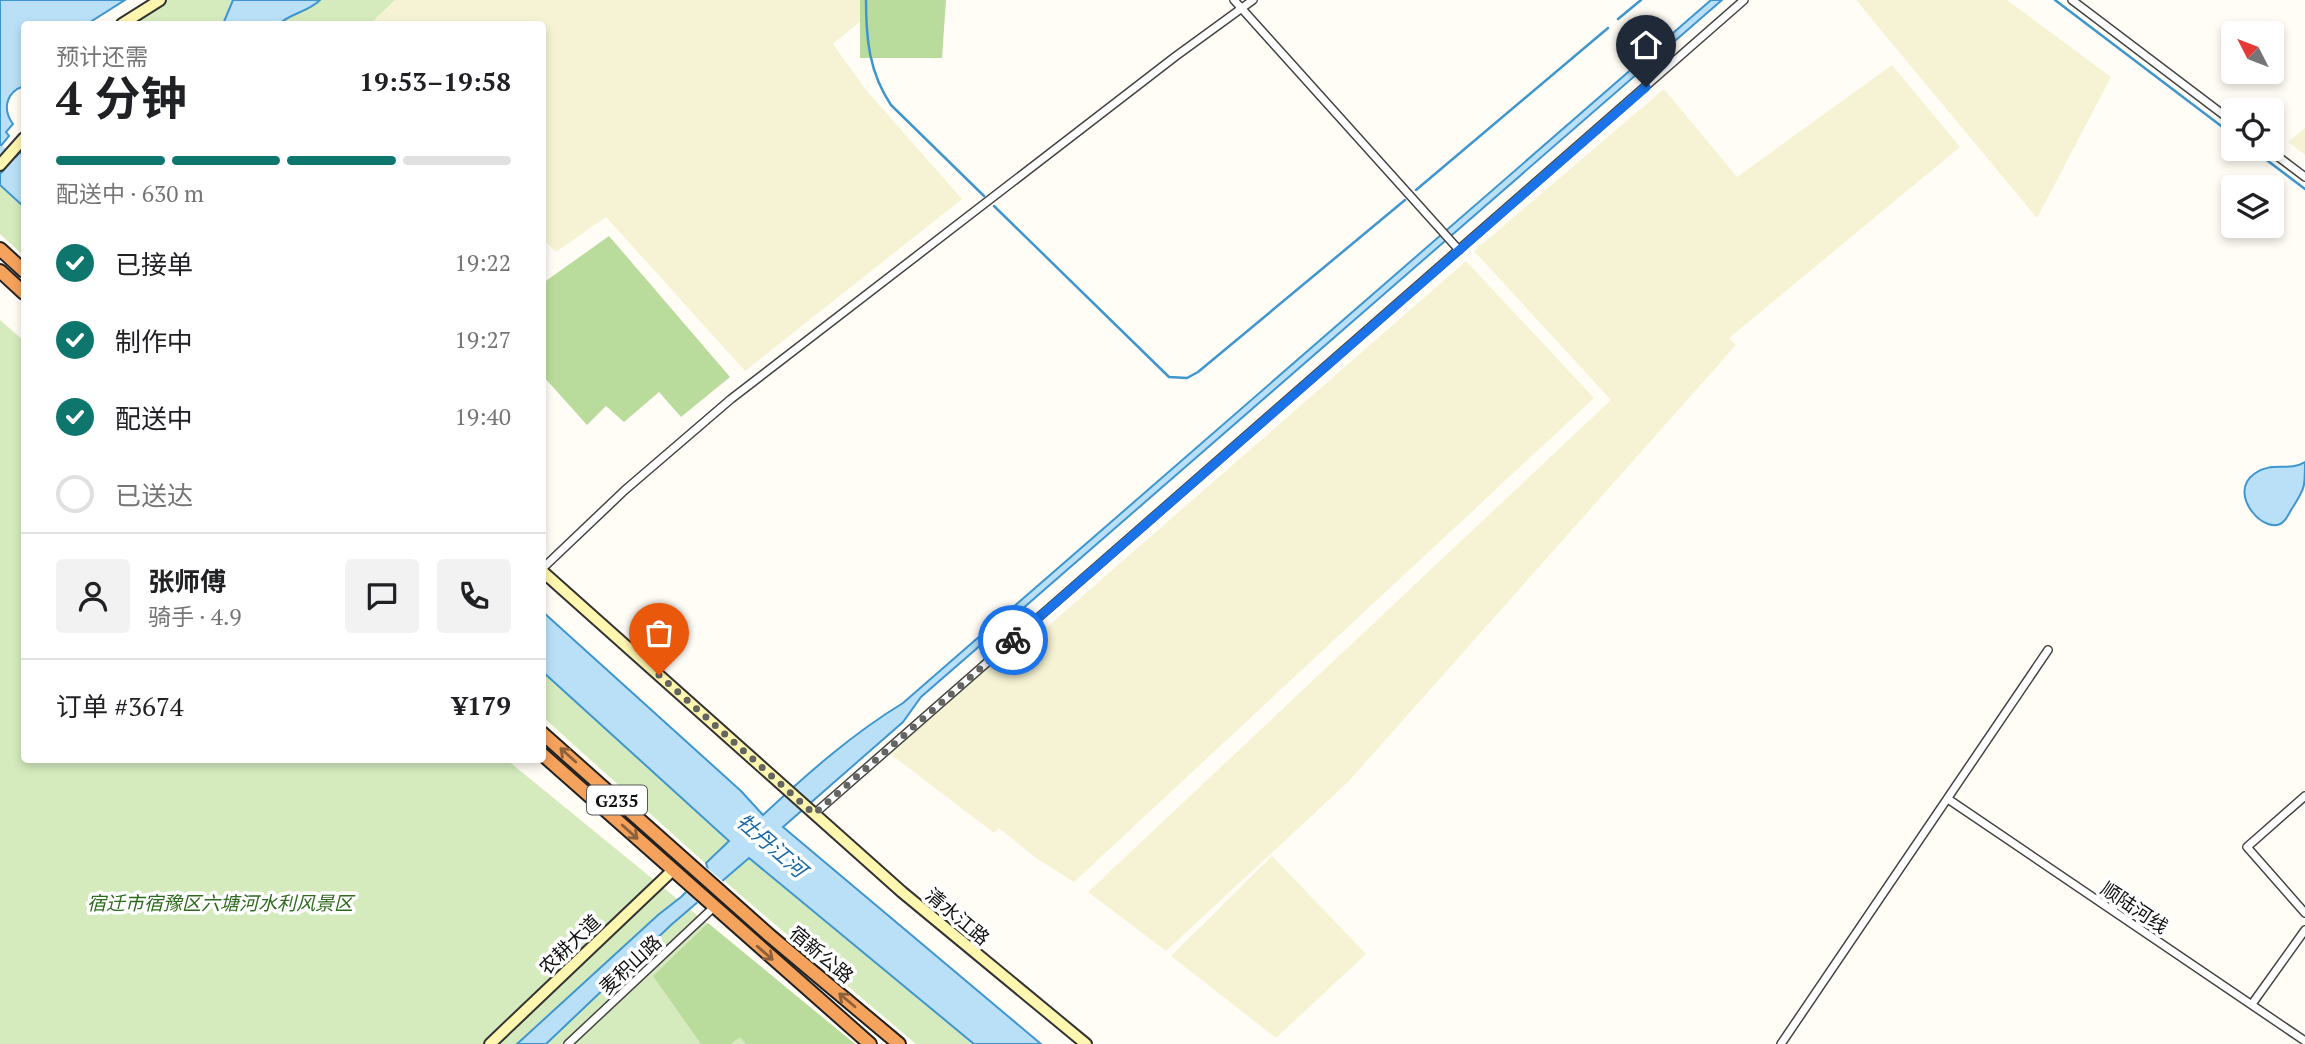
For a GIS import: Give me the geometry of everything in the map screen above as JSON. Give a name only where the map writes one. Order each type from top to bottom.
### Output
[{"type":"highway","points":[[0,249],[21,268]]},
{"type":"highway","points":[[0,271],[21,290]]},
{"type":"highway","name":"宿新公路","points":[[546,737],[721,892],[899,1044]]},
{"type":"highway","name":"G235","points":[[546,758],[677,874]]},
{"type":"highway","name":"宿新公路","points":[[677,874],[870,1044]]},
{"type":"street","points":[[127,21],[160,0]]},
{"type":"street","points":[[1234,0],[1457,247]]},
{"type":"street","points":[[546,566],[625,490],[731,399],[1253,0]]},
{"type":"street","points":[[813,812],[1457,247],[1744,0]]},
{"type":"street","points":[[2072,0],[2221,113]]},
{"type":"street","points":[[0,165],[21,141]]},
{"type":"street","points":[[2284,161],[2305,177]]},
{"type":"street","name":"清水江路","points":[[546,574],[902,892],[1086,1044]]},
{"type":"street","points":[[1781,1044],[2048,650]]},
{"type":"street","points":[[2305,796],[2247,847],[2305,913]]},
{"type":"street","name":"顺陆河线","points":[[1948,799],[2305,1041]]},
{"type":"street","name":"农耕大道","points":[[490,1044],[677,874]]},
{"type":"street","name":"麦积山路","points":[[568,1044],[712,905]]},
{"type":"street","points":[[2252,1004],[2305,930]]},
{"type":"shaded area","points":[[395,0],[860,0],[861,21],[833,44],[866,90],[962,199],[745,371],[606,217],[556,252],[546,244],[546,21],[373,21]]},
{"type":"shaded area","points":[[1856,0],[2007,0],[2111,77],[2037,218]]},
{"type":"shaded area","points":[[1892,65],[1960,147],[1729,338],[1736,345],[1348,782],[1166,951],[1088,892],[1611,400],[1474,251],[1664,89],[1737,177]]},
{"type":"shaded area","points":[[2305,128],[2305,155],[2288,142]]},
{"type":"shaded area","points":[[1466,261],[1594,398],[1074,882],[1036,858],[999,828],[994,833],[889,753],[1041,621],[1047,627]]},
{"type":"shaded area","points":[[1272,856],[1366,954],[1276,1038],[1171,956]]},
{"type":"green space","points":[[168,0],[395,0],[373,21],[135,21]]},
{"type":"green space","points":[[860,0],[946,0],[942,58],[860,58]]},
{"type":"green space","points":[[0,185],[21,204],[21,253],[0,234]]},
{"type":"green space","points":[[609,236],[730,377],[681,417],[659,392],[624,422],[606,406],[587,425],[546,379],[546,281]]},
{"type":"green space","name":"宿迁市宿豫区六塘河水利风景区","points":[[0,320],[21,338],[21,763],[511,763],[855,1044],[0,1044]]},
{"type":"green space","points":[[546,675],[729,841],[974,1044],[916,1044],[737,892],[546,720]]},
{"type":"green space","points":[[708,923],[855,1044],[746,1044],[740,1037],[731,1044],[701,1044],[653,976]]},
{"type":"water","points":[[0,0],[125,0],[92,21],[21,21],[21,88],[13,92],[8,102],[8,113],[13,124],[6,132],[9,136],[0,147]]},
{"type":"water","points":[[233,0],[320,0],[283,21],[224,21]]},
{"type":"water","points":[[1711,0],[1722,0],[921,697],[903,722],[783,827],[1041,1044],[974,1044],[749,858],[671,925],[546,1044],[517,1044],[681,897],[708,870],[706,863],[729,841],[546,675],[546,615],[741,791],[763,815],[830,755],[903,703]]},
{"type":"water","points":[[20,152],[21,204],[0,185],[0,174]]},
{"type":"water","points":[[2305,462],[2302,491],[2284,521],[2277,525],[2268,524],[2252,512],[2244,492],[2247,482],[2254,474],[2267,468]]},
{"type":"pier","points":[[706,867],[726,884],[701,906],[685,891]]},
{"type":"waterway","points":[[866,0],[873,68],[891,105],[984,196]]},
{"type":"waterway","points":[[1618,19],[1641,0]]},
{"type":"waterway","points":[[2055,0],[2221,126]]},
{"type":"waterway","points":[[1416,190],[1608,28]]},
{"type":"waterway","name":"牡丹江河","points":[[0,154],[21,173]]},
{"type":"waterway","points":[[2268,161],[2305,189]]},
{"type":"waterway","points":[[994,206],[1169,377],[1187,378],[1198,372],[1405,200]]},
{"type":"way so far","points":[[659,675],[814,814],[1013,640]]},
{"type":"route","points":[[1013,640],[1646,87]]}]
